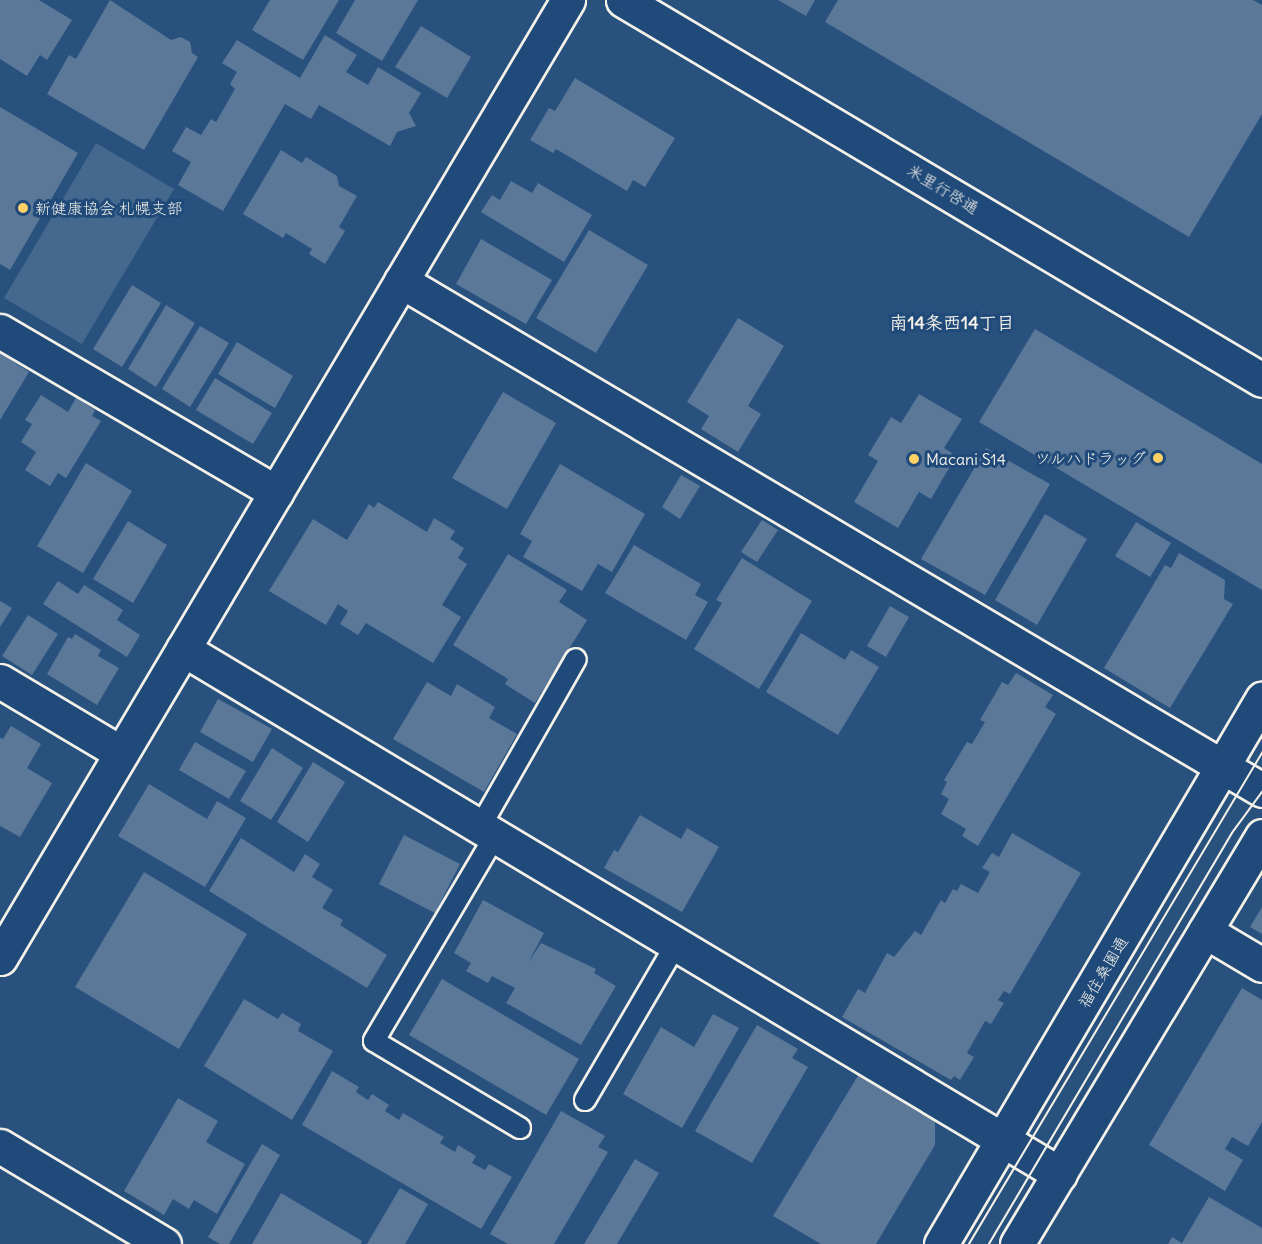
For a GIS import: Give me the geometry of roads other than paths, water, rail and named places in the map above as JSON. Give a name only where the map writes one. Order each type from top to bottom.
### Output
[{"type":"street","points":[[0,958],[568,0]]},
{"type":"street","name":"米里行啓通","points":[[623,0],[1262,380]]},
{"type":"street","points":[[401,281],[1262,790]]},
{"type":"street","points":[[0,331],[276,492]]},
{"type":"street","points":[[183,649],[1060,1174]]},
{"type":"street","points":[[0,681],[121,753]]},
{"type":"street","name":"福住桑園通","points":[[941,1244],[1262,699]]},
{"type":"street","points":[[1017,1244],[1262,836]]},
{"type":"street","points":[[1205,931],[1262,965]]},
{"type":"street","points":[[0,1146],[164,1244]]},
{"type":"lane","points":[[520,1128],[374,1041],[488,831],[576,659]]},
{"type":"lane","points":[[585,1100],[676,944]]},
{"type":"tram line","points":[[969,1244],[1262,753]]},
{"type":"tram line","points":[[989,1244],[1232,833],[1262,792]]},
{"type":"place","name":"新健康協会 札幌支部","points":[[23,208]]},
{"type":"place","name":"ツルハドラッグ","points":[[1158,458]]},
{"type":"place","name":"Macani S14","points":[[914,459]]},
{"type":"district","name":"南14条西14丁目","points":[[952,323]]}]
